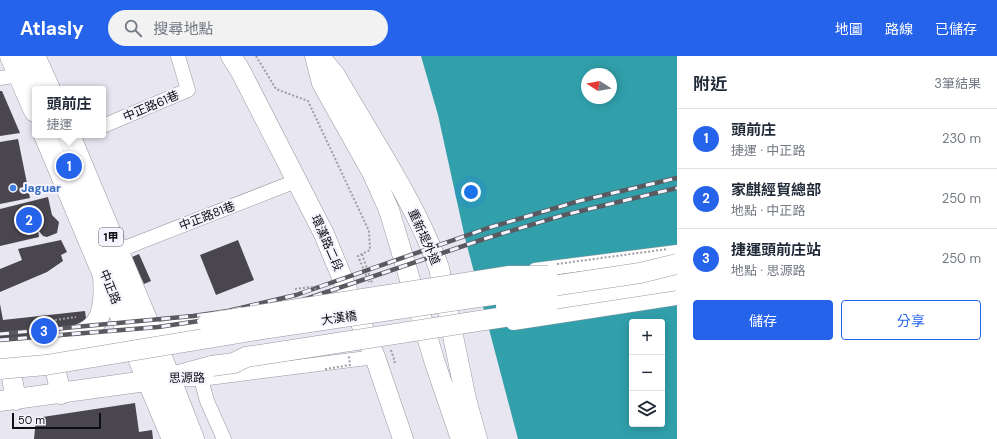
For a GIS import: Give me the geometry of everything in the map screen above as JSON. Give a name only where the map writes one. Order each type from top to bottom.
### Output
[{"type":"main road","points":[[34,56],[48,86]]},
{"type":"main road","name":"環漢路二段","points":[[231,56],[240,70],[324,234],[375,357],[403,439]]},
{"type":"main road","name":"重新堤外道","points":[[315,56],[322,83],[372,172],[389,210],[435,363],[461,439]]},
{"type":"main road","name":"重新堤外道","points":[[319,56],[335,75],[416,216],[432,247],[439,268],[466,399],[478,439]]},
{"type":"main road","points":[[10,70],[32,106]]},
{"type":"main road","name":"中正路","points":[[74,138],[117,251],[152,334],[158,380],[173,439]]},
{"type":"main road","name":"中正路","points":[[48,142],[130,338],[158,380],[193,439]]},
{"type":"main road","points":[[2,348],[130,338],[208,323],[510,276],[535,277],[639,264],[677,264]]},
{"type":"main road","name":"大漢橋","points":[[0,369],[46,365],[257,330],[640,273],[677,264]]},
{"type":"main road","points":[[2,348],[86,333],[92,327],[102,309],[105,298],[103,271]]},
{"type":"main road","name":"大漢橋","points":[[0,382],[511,305],[550,302],[677,284]]},
{"type":"main road","points":[[2,348],[8,400],[61,394],[206,373],[246,357],[517,315],[550,302]]},
{"type":"main road","points":[[50,345],[61,394]]},
{"type":"street","name":"中正路61巷","points":[[106,125],[188,90],[178,56]]},
{"type":"street","points":[[48,142],[69,138]]},
{"type":"street","name":"中正路81巷","points":[[117,251],[296,181]]},
{"type":"street","points":[[510,276],[534,270],[677,252]]},
{"type":"street","points":[[152,334],[194,322],[349,295]]},
{"type":"street","points":[[234,363],[246,365],[677,298]]},
{"type":"street","name":"思源路","points":[[206,373],[375,357]]},
{"type":"street","points":[[206,373],[207,401],[224,439]]},
{"type":"path","points":[[256,56],[276,89],[308,100],[369,231],[370,250],[358,256],[372,290]]},
{"type":"path","points":[[55,320],[76,317]]},
{"type":"path","points":[[325,369],[350,365],[349,354]]},
{"type":"water","points":[[421,56],[677,56],[677,439],[518,439],[465,238],[438,115]]},
{"type":"building","points":[[0,91],[2,91],[20,133],[0,136]]},
{"type":"building","points":[[18,139],[30,198],[0,204],[0,142]]},
{"type":"building","points":[[48,197],[52,215],[59,222],[57,233],[47,237],[43,236],[38,230],[39,237],[0,246],[0,209]]},
{"type":"building","points":[[61,240],[67,252],[61,255],[63,261],[47,272],[0,292],[0,269],[22,260],[18,249]]},
{"type":"building","points":[[238,240],[254,280],[216,295],[200,255]]},
{"type":"building","points":[[139,254],[151,281],[144,284],[132,257]]},
{"type":"building","points":[[0,304],[3,320],[85,311],[89,341],[0,351]]},
{"type":"building","points":[[135,403],[139,432],[152,430],[153,439],[34,439],[36,418]]},
{"type":"railway","points":[[0,334],[193,316],[228,311],[296,295],[488,228],[579,201],[677,178]]},
{"type":"railway","points":[[226,317],[300,301],[487,238],[564,215],[677,188]]},
{"type":"railway","points":[[0,340],[158,327],[206,320]]},
{"type":"place","name":"頭前庄","points":[[69,166]]},
{"type":"place","name":"Jaguar","points":[[13,188]]},
{"type":"place","name":"家麒經貿總部","points":[[29,220]]},
{"type":"place","name":"捷運頭前庄站","points":[[44,331]]}]
